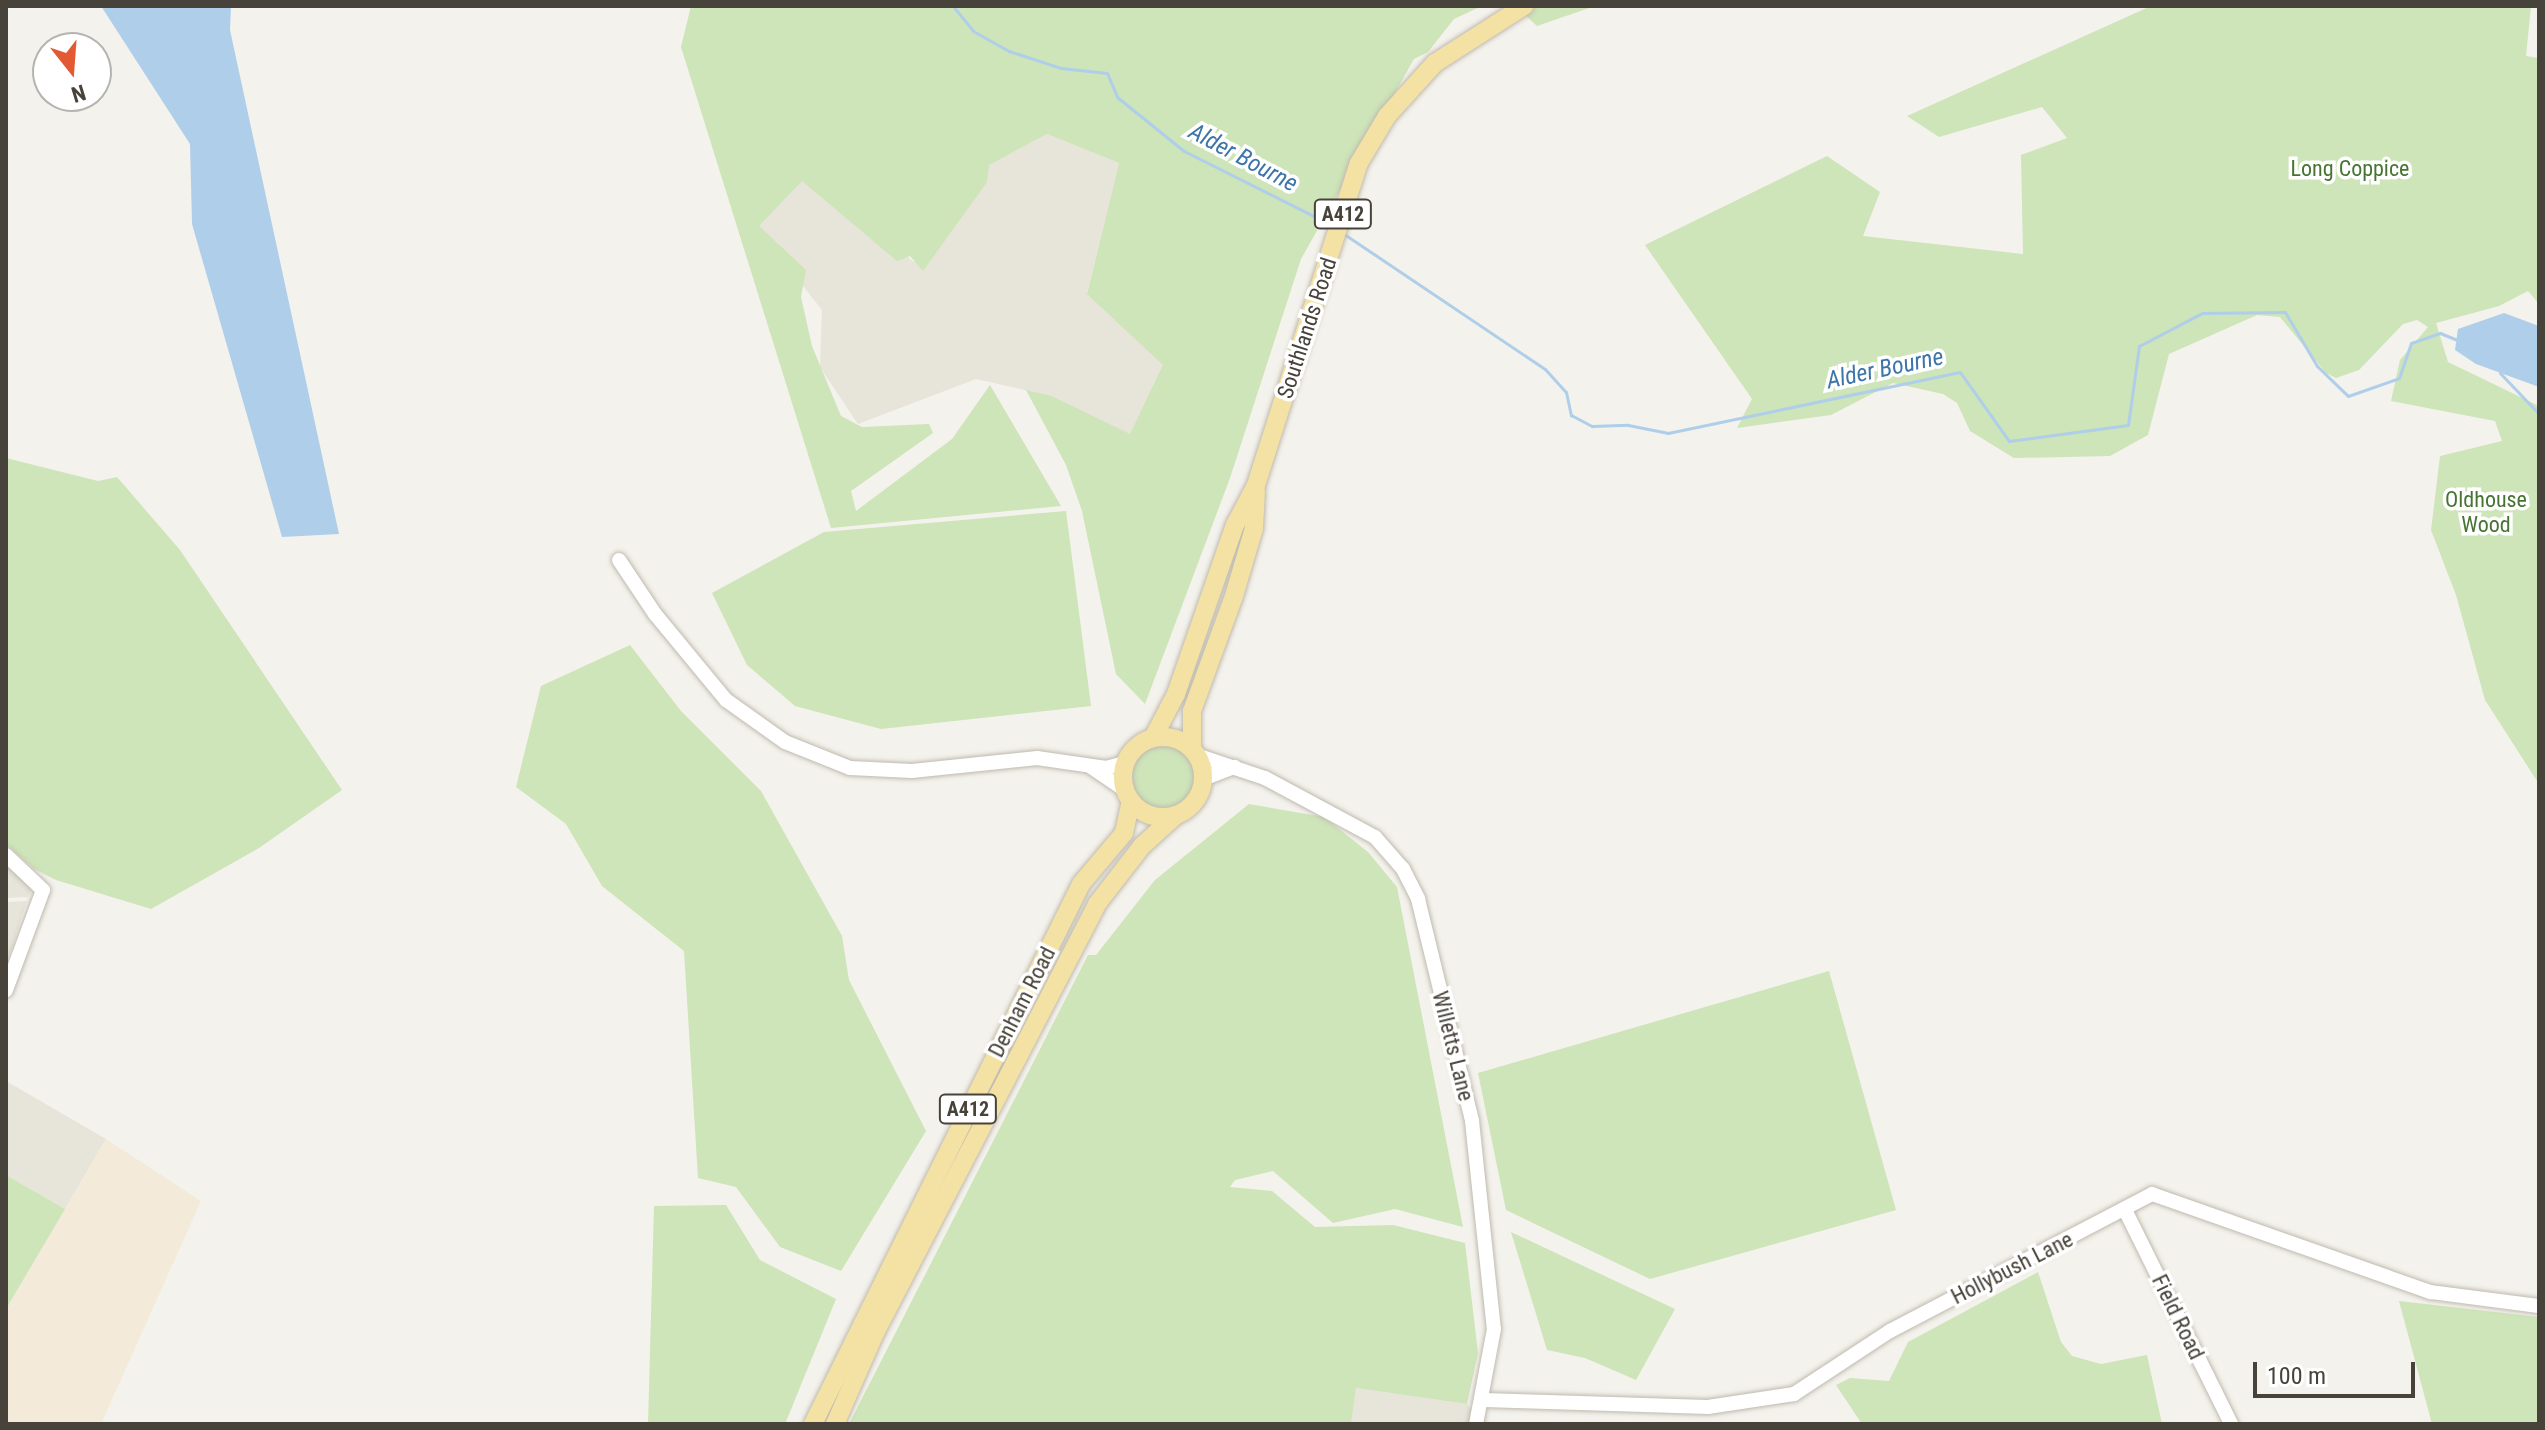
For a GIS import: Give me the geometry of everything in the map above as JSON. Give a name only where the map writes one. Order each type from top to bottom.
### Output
[{"type":"main road","name":"Southlands Road","points":[[1256,485],[1359,163],[1387,116],[1435,63],[1524,6]]},
{"type":"main road","name":"A412","points":[[1153,738],[1176,694],[1235,525],[1256,485]]},
{"type":"main road","name":"A412","points":[[1194,752],[1192,711],[1254,528],[1256,485]]},
{"type":"main road","points":[[1153,738],[1174,738],[1194,752],[1203,779],[1195,801],[1176,815],[1151,815],[1128,796],[1125,763],[1133,750],[1153,738]]},
{"type":"main road","name":"Denham Road","points":[[813,1424],[1081,884],[1124,833],[1128,796]]},
{"type":"main road","name":"Denham Road","points":[[835,1424],[876,1331],[1097,904],[1142,846],[1176,815]]},
{"type":"street","points":[[619,560],[655,614],[726,700],[785,742],[850,768],[912,771],[1037,758],[1091,767],[1125,763]]},
{"type":"street","name":"Willetts Lane","points":[[1194,752],[1235,767],[1375,837],[1403,869],[1418,899],[1472,1121],[1494,1329],[1484,1400],[1476,1424]]},
{"type":"street","points":[[1091,767],[1128,796]]},
{"type":"street","points":[[1203,779],[1235,767]]},
{"type":"street","points":[[6,855],[43,890],[6,990]]},
{"type":"street","name":"Hollybush Lane","points":[[1484,1400],[1708,1407],[1794,1394],[1890,1331],[2152,1194],[2431,1292],[2539,1306]]},
{"type":"street","name":"Field Road","points":[[2125,1210],[2231,1424]]},
{"type":"shaded area","points":[[1047,134],[1119,163],[1087,293],[1164,365],[1131,435],[1052,396],[976,379],[858,424],[820,367],[822,310],[756,227],[806,174],[914,262],[984,167]]},
{"type":"shaded area","points":[[6,863],[32,887],[28,897],[6,898]]},
{"type":"shaded area","points":[[27,901],[6,965],[6,902]]},
{"type":"shaded area","points":[[6,1081],[106,1139],[65,1209],[6,1175]]},
{"type":"shaded area","points":[[106,1139],[201,1201],[101,1424],[6,1424],[6,1309]]},
{"type":"shaded area","points":[[1356,1388],[1467,1404],[1473,1412],[1469,1424],[1351,1424]]},
{"type":"green space","points":[[691,6],[1482,6],[1454,19],[1428,52],[1414,59],[1301,259],[1230,478],[1145,704],[1116,674],[1082,511],[1066,465],[1026,390],[1052,396],[1130,434],[1163,365],[1087,294],[1119,163],[1047,134],[989,165],[987,182],[923,271],[910,256],[897,261],[802,181],[759,226],[806,270],[801,297],[812,346],[841,416],[862,427],[929,424],[933,433],[851,491],[856,511],[952,439],[990,385],[1061,506],[831,528],[681,47]]},
{"type":"green space","points":[[1538,6],[1595,6],[1537,26],[1524,14]]},
{"type":"green space","name":"Long Coppice","points":[[2151,6],[2531,6],[2526,56],[2539,58],[2539,304],[2528,291],[2499,306],[2436,323],[2448,362],[2539,406],[2539,784],[2485,700],[2456,595],[2431,530],[2440,456],[2502,441],[2495,421],[2391,401],[2400,360],[2428,327],[2417,320],[2403,324],[2359,370],[2336,378],[2326,373],[2280,317],[2257,315],[2169,354],[2148,435],[2110,456],[2014,458],[1970,431],[1957,403],[1943,394],[1893,383],[1831,415],[1737,428],[1752,399],[1645,245],[1827,156],[1880,192],[1863,236],[2023,254],[2021,155],[2067,138],[2042,107],[1939,137],[1907,116]]},
{"type":"green space","points":[[6,458],[98,481],[117,477],[180,550],[342,790],[259,848],[151,909],[56,880],[34,869],[6,844]]},
{"type":"green space","points":[[1066,511],[1091,706],[881,729],[795,706],[747,665],[712,593],[824,532]]},
{"type":"green space","points":[[630,645],[681,711],[761,791],[842,936],[849,980],[926,1131],[841,1271],[780,1247],[736,1187],[698,1178],[684,951],[602,886],[566,824],[516,787],[541,686]]},
{"type":"green space","points":[[1163,745],[1181,751],[1189,759],[1195,777],[1189,795],[1181,803],[1163,809],[1145,803],[1137,795],[1131,777],[1137,759],[1145,751]]},
{"type":"green space","points":[[1249,804],[1324,817],[1368,852],[1397,887],[1463,1227],[1395,1209],[1333,1223],[1273,1171],[1235,1180],[1230,1187],[1272,1191],[1315,1227],[1393,1225],[1465,1243],[1478,1353],[1467,1404],[1356,1388],[1351,1424],[849,1424],[1088,955],[1096,955],[1155,880]]},
{"type":"green space","points":[[1829,971],[1896,1210],[1650,1279],[1506,1210],[1478,1073]]},
{"type":"green space","points":[[6,1175],[65,1209],[6,1309]]},
{"type":"green space","points":[[726,1205],[760,1260],[836,1299],[785,1424],[648,1424],[654,1206]]},
{"type":"green space","points":[[1511,1232],[1675,1309],[1636,1380],[1585,1358],[1547,1350]]},
{"type":"green space","points":[[2038,1272],[2061,1342],[2072,1356],[2101,1364],[2147,1355],[2162,1424],[1862,1424],[1836,1385],[1850,1378],[1889,1381],[1908,1342]]},
{"type":"green space","points":[[2399,1301],[2539,1317],[2539,1424],[2432,1424]]},
{"type":"water","points":[[101,6],[231,6],[230,30],[339,534],[282,537],[192,224],[190,144]]},
{"type":"water","points":[[2504,313],[2539,326],[2539,387],[2476,364],[2455,350],[2458,329]]},
{"type":"waterway","name":"Alder Bourne","points":[[953,6],[973,31],[1009,51],[1061,68],[1107,73],[1117,97],[1184,151],[1324,221]]},
{"type":"waterway","name":"Alder Bourne","points":[[1344,234],[1545,369],[1566,392],[1571,415],[1592,426],[1628,425],[1668,433],[1960,372],[2009,441],[2128,425],[2139,346],[2202,313],[2285,312],[2317,366],[2348,396],[2399,378],[2411,343],[2440,333],[2457,340]]},
{"type":"waterway","name":"Alder Bourne","points":[[2500,373],[2539,414]]},
{"type":"park label","name":"Oldhouse Wood","points":[[2486,512]]}]
